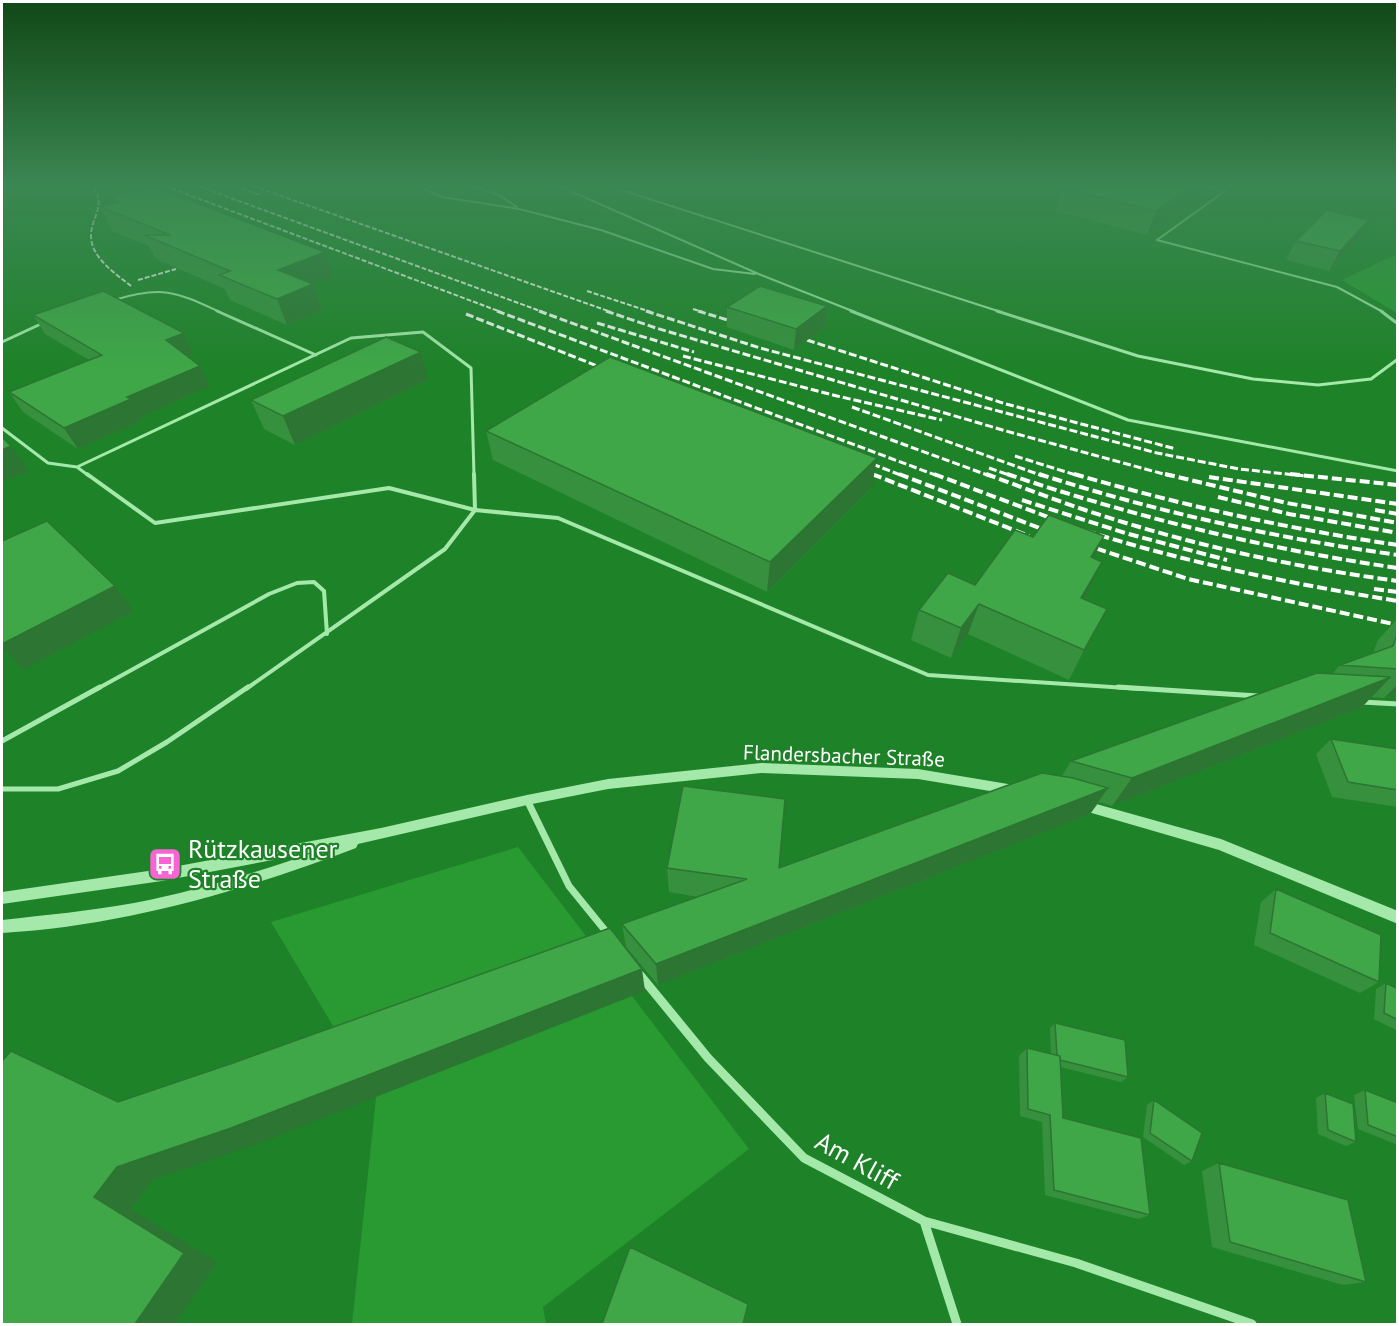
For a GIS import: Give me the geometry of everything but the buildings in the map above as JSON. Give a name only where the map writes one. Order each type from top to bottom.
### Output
[{"type":"street","name":"Flandersbacher Straße","points":[[2,897],[162,875],[381,834],[608,784],[761,768],[918,774],[1023,791]]},
{"type":"street","points":[[527,800],[570,886],[611,938]]},
{"type":"street","points":[[1068,800],[1221,845],[1398,918]]},
{"type":"street","name":"Flandersbacher Straße","points":[[2,927],[103,915],[192,894],[287,869],[381,834]]},
{"type":"street","name":"Am Kliff","points":[[631,965],[708,1058],[804,1158],[924,1221],[1076,1263],[1252,1324]]},
{"type":"street","points":[[924,1221],[957,1324]]},
{"type":"lane","points":[[652,248],[713,269],[761,275]]},
{"type":"lane","points":[[699,248],[761,275],[1128,420],[1398,471]]},
{"type":"lane","points":[[802,248],[1138,356],[1253,379],[1318,385],[1371,379],[1398,359]]},
{"type":"lane","points":[[1187,248],[1337,287],[1377,307],[1398,324]]},
{"type":"lane","points":[[112,301],[133,294],[158,291],[178,293],[316,355]]},
{"type":"lane","points":[[2,342],[26,329],[47,322]]},
{"type":"lane","points":[[2,789],[58,789],[118,771],[167,742],[327,634],[445,549],[475,510],[471,368],[423,332],[351,338],[77,467]]},
{"type":"lane","points":[[2,428],[48,463],[77,467],[155,523],[390,488],[475,510],[558,518],[928,675],[1269,696]]},
{"type":"lane","points":[[2,741],[269,594],[297,583],[314,582],[324,591],[327,634]]},
{"type":"lane","points":[[1351,701],[1398,704]]},
{"type":"green space","points":[[1397,254],[1397,313],[1342,280]]},
{"type":"green space","points":[[518,847],[749,1149],[543,1307],[546,1324],[352,1324],[376,1098],[271,922]]},
{"type":"railway","points":[[94,248],[105,265],[131,286]]},
{"type":"railway","points":[[330,248],[501,312]]},
{"type":"railway","points":[[367,248],[543,312]]},
{"type":"railway","points":[[429,248],[611,312]]},
{"type":"railway","points":[[138,280],[176,269]]},
{"type":"railway","points":[[587,291],[651,312]]},
{"type":"railway","points":[[693,309],[703,312]]},
{"type":"railway","points":[[497,311],[938,476]]},
{"type":"railway","points":[[539,311],[990,476]]},
{"type":"railway","points":[[606,311],[656,328],[1006,431],[1171,476]]},
{"type":"railway","points":[[646,311],[760,348],[1157,453],[1239,469],[1305,476]]},
{"type":"railway","points":[[698,311],[734,322]]},
{"type":"railway","points":[[466,314],[610,371]]},
{"type":"railway","points":[[597,323],[694,352]]},
{"type":"railway","points":[[807,340],[1006,404],[1176,449]]},
{"type":"railway","points":[[683,356],[837,396],[942,420]]},
{"type":"railway","points":[[852,407],[1043,476]]},
{"type":"railway","points":[[1015,456],[1079,476]]},
{"type":"railway","points":[[862,460],[903,476]]},
{"type":"railway","points":[[989,468],[1012,476]]},
{"type":"railway","points":[[859,469],[876,476]]},
{"type":"railway","points":[[872,474],[1029,536]]},
{"type":"railway","points":[[899,474],[1055,534]]},
{"type":"railway","points":[[934,474],[1064,523]]},
{"type":"railway","points":[[986,474],[1085,510],[1201,544],[1319,569],[1398,581]]},
{"type":"railway","points":[[1007,474],[1103,504],[1201,530],[1299,551],[1398,568]]},
{"type":"railway","points":[[1039,474],[1172,512],[1307,541],[1398,555]]},
{"type":"railway","points":[[1074,474],[1235,515],[1316,532],[1398,545]]},
{"type":"railway","points":[[1165,474],[1287,503],[1398,523]]},
{"type":"railway","points":[[1290,474],[1398,485]]},
{"type":"railway","points":[[1209,477],[1398,504]]},
{"type":"railway","points":[[1218,497],[1289,514],[1398,533]]},
{"type":"railway","points":[[1022,500],[1125,533],[1227,560]]},
{"type":"railway","points":[[1375,510],[1398,514]]},
{"type":"railway","points":[[1086,531],[1240,572],[1398,601]]},
{"type":"railway","points":[[1083,544],[1188,579],[1398,625]]},
{"type":"railway","points":[[1374,589],[1398,592]]},
{"type":"place","name":"Rützkausener Straße","points":[[165,864]]}]
